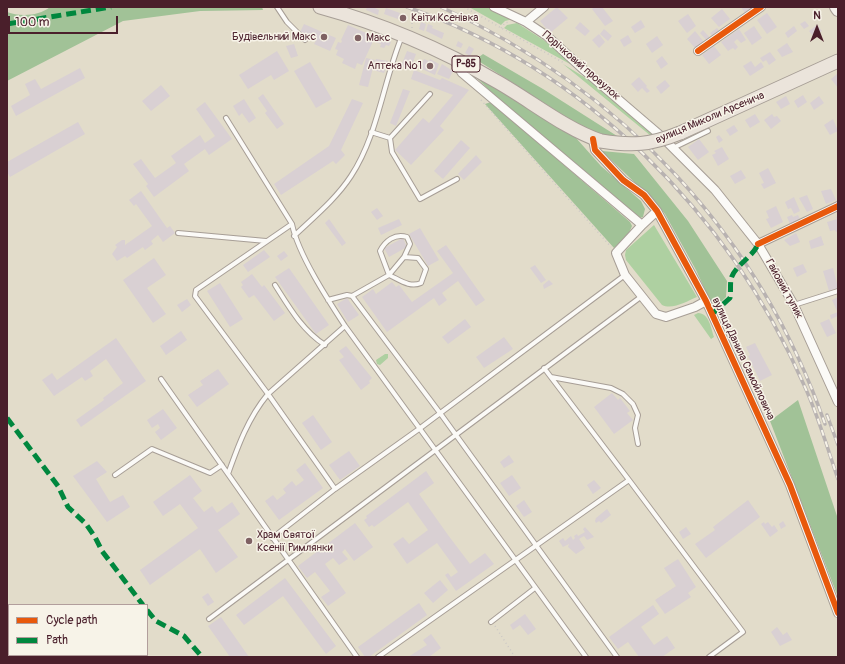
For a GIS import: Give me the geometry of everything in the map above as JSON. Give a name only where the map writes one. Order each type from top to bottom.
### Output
[{"type":"main road","name":"вулиця Миколи Арсенича","points":[[320,7],[407,33],[509,88],[573,128],[597,140],[640,145],[658,141],[680,133],[838,61]]},
{"type":"street","name":"Порічковий провулок","points":[[494,7],[526,22],[547,36],[661,136]]},
{"type":"street","points":[[526,22],[544,7]]},
{"type":"street","points":[[698,51],[761,7]]},
{"type":"street","points":[[452,57],[462,73],[642,225]]},
{"type":"street","name":"Гайовий тупик","points":[[661,136],[715,190],[758,244],[794,305],[838,402]]},
{"type":"street","name":"вулиця Данила Самойловича","points":[[597,140],[595,150],[622,180],[644,196],[658,211],[706,301],[790,485],[838,613]]},
{"type":"street","points":[[758,244],[838,206]]},
{"type":"street","points":[[658,211],[642,225],[616,253],[625,275],[656,314],[666,317],[695,307],[706,301]]},
{"type":"lane","points":[[278,7],[287,22],[305,40]]},
{"type":"lane","points":[[294,236],[334,199],[351,176],[361,157],[371,132],[407,33]]},
{"type":"lane","points":[[390,138],[430,94]]},
{"type":"lane","points":[[226,118],[292,224],[294,236],[328,300],[345,326],[586,657]]},
{"type":"lane","points":[[673,148],[708,131]]},
{"type":"lane","points":[[371,132],[390,138]]},
{"type":"lane","points":[[390,138],[392,152],[420,199],[456,179]]},
{"type":"lane","points":[[292,224],[196,290],[196,296],[335,489]]},
{"type":"lane","points":[[178,233],[267,241]]},
{"type":"lane","points":[[328,300],[347,295],[352,296],[389,275],[404,257],[410,244],[407,237],[396,237],[383,244],[380,251],[389,275],[410,285],[415,286],[421,283],[426,269],[422,262],[418,258],[404,257]]},
{"type":"lane","points":[[272,538],[335,489],[419,429],[625,275]]},
{"type":"lane","points":[[275,284],[296,318],[312,336],[325,345]]},
{"type":"lane","points":[[794,305],[838,291]]},
{"type":"lane","points":[[352,296],[440,413],[617,657]]},
{"type":"lane","points":[[209,619],[642,296]]},
{"type":"lane","points":[[228,474],[238,444],[261,403],[268,394],[345,326]]},
{"type":"lane","points":[[544,368],[743,632],[708,657]]},
{"type":"lane","points":[[551,377],[611,388],[623,394],[633,404],[638,415],[636,428],[638,444]]},
{"type":"lane","points":[[161,379],[357,657]]},
{"type":"lane","points":[[115,475],[152,449],[210,472],[222,466]]},
{"type":"lane","points":[[378,657],[629,480]]},
{"type":"lane","points":[[491,621],[535,588]]},
{"type":"path","points":[[407,33],[412,7]]},
{"type":"path","points":[[464,7],[570,66]]},
{"type":"path","points":[[480,98],[484,105],[616,253]]},
{"type":"path","points":[[491,621],[516,657]]},
{"type":"green space","points":[[50,7],[262,7],[263,10],[200,11],[123,21],[7,81],[7,12],[18,15],[29,15],[46,10]]},
{"type":"green space","points":[[469,7],[487,7],[513,19],[505,21],[501,25]]},
{"type":"green space","points":[[517,23],[545,41],[581,70],[504,28],[507,25]]},
{"type":"green space","points":[[483,54],[543,89],[617,136],[603,135],[588,131],[480,62],[479,57]]},
{"type":"green space","points":[[563,64],[594,83],[657,135],[651,136]]},
{"type":"green space","points":[[468,69],[576,138],[601,166],[641,201],[645,209],[643,217],[640,218],[493,94]]},
{"type":"green space","points":[[491,102],[630,222],[632,226],[629,233],[614,248],[485,104]]},
{"type":"green space","points":[[602,151],[634,154],[688,221],[727,281],[726,297],[714,309],[696,270],[665,214],[657,204]]},
{"type":"green space","points":[[654,225],[697,297],[675,306],[662,305],[626,260],[626,250]]},
{"type":"green space","points":[[698,313],[705,315],[709,322],[714,337],[711,339],[694,315]]},
{"type":"green space","points":[[385,354],[388,354],[388,358],[380,365],[377,364],[376,360]]},
{"type":"green space","points":[[798,400],[838,519],[838,597],[770,421]]},
{"type":"building","points":[[367,7],[373,7],[379,10],[378,15],[366,10]]},
{"type":"building","points":[[557,7],[568,18],[550,33],[540,21]]},
{"type":"building","points":[[594,7],[602,7],[613,21],[605,26],[592,9]]},
{"type":"building","points":[[741,7],[755,7],[745,13]]},
{"type":"building","points":[[386,8],[400,13],[398,19],[384,14]]},
{"type":"building","points":[[722,9],[730,19],[719,27],[711,18]]},
{"type":"building","points":[[767,13],[777,27],[767,34],[757,20]]},
{"type":"building","name":"Квіти Ксенівка","points":[[401,14],[408,17],[406,22],[399,20]]},
{"type":"building","points":[[688,14],[696,26],[687,33],[678,21]]},
{"type":"building","points":[[641,20],[645,27],[635,33],[631,27]]},
{"type":"building","points":[[805,21],[809,26],[804,29],[800,24]]},
{"type":"building","points":[[421,22],[426,24],[424,31],[419,29]]},
{"type":"building","points":[[580,22],[590,31],[585,36],[575,28]]},
{"type":"building","points":[[304,24],[336,38],[330,51],[314,44],[317,39],[300,32]]},
{"type":"building","points":[[428,24],[433,26],[432,28],[444,33],[442,39],[426,31]]},
{"type":"building","points":[[348,25],[375,37],[362,65],[357,63],[355,69],[342,63],[344,59],[336,55],[338,50],[335,49],[338,42],[341,43]]},
{"type":"building","points":[[817,25],[822,31],[814,37],[809,31]]},
{"type":"building","points":[[754,26],[762,38],[752,45],[744,33]]},
{"type":"building","points":[[794,26],[797,31],[788,38],[785,33]]},
{"type":"building","points":[[717,28],[721,33],[714,38],[710,33]]},
{"type":"building","points":[[604,29],[612,36],[608,41],[600,34]]},
{"type":"building","points":[[739,29],[746,40],[741,43],[737,39],[734,42],[738,47],[735,50],[733,48],[728,51],[721,42]]},
{"type":"building","points":[[703,30],[711,39],[708,42],[700,33]]},
{"type":"building","points":[[695,31],[704,42],[696,49],[687,39]]},
{"type":"building","points":[[599,34],[605,42],[599,48],[592,40]]},
{"type":"building","points":[[628,35],[632,42],[624,47],[620,40]]},
{"type":"building","points":[[378,36],[391,42],[389,46],[386,45],[384,48],[380,47],[381,44],[375,42]]},
{"type":"building","points":[[657,36],[663,45],[652,53],[646,44]]},
{"type":"building","points":[[458,41],[463,44],[461,48],[456,46]]},
{"type":"building","points":[[787,43],[793,52],[782,57],[777,50]]},
{"type":"building","points":[[294,44],[298,56],[291,58],[286,46]]},
{"type":"building","points":[[469,46],[474,49],[470,56],[465,53]]},
{"type":"building","points":[[714,46],[721,55],[709,64],[702,55]]},
{"type":"building","points":[[277,51],[289,71],[274,80],[271,75],[248,89],[239,75]]},
{"type":"building","points":[[407,51],[416,54],[410,70],[401,66]]},
{"type":"building","points":[[770,52],[776,60],[769,65],[766,60],[763,62],[760,58]]},
{"type":"building","points":[[662,56],[668,64],[661,69],[656,61]]},
{"type":"building","points":[[366,58],[375,60],[368,87],[359,85]]},
{"type":"building","points":[[376,59],[388,61],[384,73],[373,70]]},
{"type":"building","name":"Аптека №1","points":[[424,59],[429,61],[430,59],[439,64],[435,75],[420,68]]},
{"type":"building","points":[[751,61],[755,67],[761,62],[764,67],[750,76],[743,66]]},
{"type":"building","points":[[310,62],[332,99],[316,108],[294,71]]},
{"type":"building","points":[[442,64],[453,71],[449,79],[437,74]]},
{"type":"building","points":[[80,68],[85,78],[16,116],[11,106],[30,95],[25,84],[35,79],[41,89]]},
{"type":"building","points":[[414,70],[440,80],[442,78],[469,90],[440,126],[444,130],[411,165],[395,150],[423,118],[429,123],[453,95],[411,79]]},
{"type":"building","points":[[837,74],[838,76],[838,88],[831,79]]},
{"type":"building","points":[[639,77],[650,91],[647,93],[642,88],[638,92],[631,84]]},
{"type":"building","points":[[665,80],[670,86],[661,94],[656,87]]},
{"type":"building","points":[[161,85],[170,96],[151,111],[142,101]]},
{"type":"building","points":[[403,89],[410,91],[396,126],[390,123]]},
{"type":"building","points":[[263,94],[284,124],[277,129],[265,113],[267,111],[258,98]]},
{"type":"building","points":[[803,95],[807,102],[798,108],[794,101]]},
{"type":"building","points":[[786,96],[790,104],[781,109],[776,102]]},
{"type":"building","points":[[819,96],[824,103],[814,110],[810,103]]},
{"type":"building","points":[[244,99],[256,118],[249,123],[242,113],[239,116],[233,106]]},
{"type":"building","points":[[352,99],[363,103],[341,150],[345,155],[336,164],[333,161],[281,195],[274,184],[329,146]]},
{"type":"building","points":[[205,102],[232,139],[209,155],[205,149],[184,164],[189,171],[154,197],[146,186],[148,184],[133,164],[141,159],[155,178],[176,163],[171,156],[200,135],[205,143],[215,136],[196,109]]},
{"type":"building","points":[[755,114],[760,122],[750,128],[745,120]]},
{"type":"building","points":[[772,114],[774,117],[777,116],[781,121],[771,129],[764,120]]},
{"type":"building","points":[[833,119],[838,131],[830,135],[824,125]]},
{"type":"building","points":[[78,122],[85,134],[10,177],[7,172],[7,162]]},
{"type":"building","points":[[734,125],[738,131],[730,136],[726,130]]},
{"type":"building","points":[[719,135],[723,140],[719,143],[716,137]]},
{"type":"building","points":[[699,139],[709,152],[698,160],[688,147]]},
{"type":"building","points":[[461,140],[470,148],[443,179],[434,171]]},
{"type":"building","points":[[722,147],[729,159],[718,166],[712,155],[716,153],[714,151]]},
{"type":"building","points":[[476,155],[482,162],[464,180],[458,174]]},
{"type":"building","points":[[768,168],[776,183],[764,189],[761,184],[764,183],[759,173]]},
{"type":"building","points":[[741,170],[746,178],[735,184],[730,176]]},
{"type":"building","points":[[831,189],[836,200],[826,204],[821,191]]},
{"type":"building","points":[[141,191],[167,228],[170,226],[175,233],[163,242],[158,235],[151,241],[153,244],[145,250],[143,247],[127,258],[125,256],[117,261],[112,254],[117,247],[115,245],[122,240],[125,240],[125,245],[152,226],[136,204],[134,206],[129,200]]},
{"type":"building","points":[[807,195],[813,209],[807,212],[799,198]]},
{"type":"building","points":[[794,197],[800,211],[794,214],[791,208],[788,209],[785,202]]},
{"type":"building","points":[[776,206],[783,222],[771,228],[766,219],[769,218],[766,211]]},
{"type":"building","points":[[377,208],[383,216],[377,220],[371,212]]},
{"type":"building","points":[[792,215],[793,217],[798,215],[800,219],[790,224],[787,217]]},
{"type":"building","points":[[838,216],[838,231],[830,231],[827,222],[837,219],[836,217]]},
{"type":"building","points":[[329,219],[346,243],[342,246],[325,223]]},
{"type":"building","points":[[399,219],[402,225],[381,235],[378,228]]},
{"type":"building","points":[[420,228],[439,260],[428,266],[409,234]]},
{"type":"building","points":[[796,233],[800,242],[790,246],[784,240]]},
{"type":"building","points":[[821,236],[824,245],[811,249],[809,241]]},
{"type":"building","points":[[403,238],[407,247],[389,257],[384,248]]},
{"type":"building","points":[[446,245],[485,300],[476,306],[458,281],[442,293],[447,300],[439,306],[434,298],[387,332],[362,297],[373,289],[376,294],[392,282],[396,287],[399,285],[412,302],[453,273],[437,251]]},
{"type":"building","points":[[264,250],[270,257],[248,272],[243,265]]},
{"type":"building","points":[[284,251],[288,256],[281,261],[277,256]]},
{"type":"building","points":[[154,258],[166,275],[147,288],[166,314],[153,323],[123,280]]},
{"type":"building","points":[[803,264],[807,272],[797,277],[793,268]]},
{"type":"building","points":[[535,265],[546,280],[541,283],[530,268]]},
{"type":"building","points":[[289,268],[329,325],[316,334],[275,277]]},
{"type":"building","points":[[833,268],[838,288],[829,291],[823,271]]},
{"type":"building","points":[[252,274],[262,287],[264,285],[285,313],[274,321],[254,295],[249,298],[241,287],[243,285],[241,282]]},
{"type":"building","points":[[549,280],[553,284],[544,289],[543,285]]},
{"type":"building","points":[[220,283],[243,319],[230,327],[207,291]]},
{"type":"building","points":[[838,297],[838,310],[837,311],[832,300]]},
{"type":"building","points":[[347,298],[359,315],[348,322],[337,304]]},
{"type":"building","points":[[187,299],[191,305],[182,312],[177,305]]},
{"type":"building","points":[[838,312],[838,316],[831,319],[830,315]]},
{"type":"building","points":[[465,319],[471,327],[448,344],[442,337]]},
{"type":"building","points":[[829,319],[836,333],[827,337],[820,323]]},
{"type":"building","points":[[181,331],[187,340],[166,355],[160,346]]},
{"type":"building","points":[[504,337],[513,349],[484,368],[476,357]]},
{"type":"building","points":[[116,338],[146,381],[81,427],[76,420],[104,400],[103,398],[123,383],[106,359],[90,371],[93,376],[85,381],[82,377],[54,396],[42,380],[52,373],[57,380]]},
{"type":"building","points":[[755,343],[772,375],[760,381],[748,356],[750,355],[746,347]]},
{"type":"building","points":[[346,346],[372,378],[369,381],[370,383],[361,390],[339,360],[344,357],[339,351]]},
{"type":"building","points":[[218,369],[229,384],[197,407],[188,395],[203,385],[200,381]]},
{"type":"building","points":[[612,393],[618,400],[620,398],[630,411],[627,413],[633,420],[614,434],[594,407]]},
{"type":"building","points":[[163,409],[177,428],[161,440],[155,432],[160,428],[158,424],[152,428],[147,420]]},
{"type":"building","points":[[313,415],[332,442],[321,450],[302,423]]},
{"type":"building","points":[[349,451],[360,466],[340,480],[329,465]]},
{"type":"building","points":[[509,455],[514,462],[504,468],[500,462]]},
{"type":"building","points":[[97,461],[107,472],[96,479],[110,502],[123,495],[130,507],[107,522],[73,476]]},
{"type":"building","points":[[305,463],[323,488],[279,520],[265,501],[273,495],[277,500],[286,493],[283,489],[292,481],[296,486],[304,480],[296,470]]},
{"type":"building","points":[[426,471],[434,483],[419,494],[448,535],[470,564],[485,553],[494,564],[456,591],[445,575],[448,573],[451,577],[458,572],[437,543],[407,564],[393,544],[403,537],[409,544],[428,530],[408,502],[374,527],[372,525],[369,527],[364,520],[367,518],[366,516]]},
{"type":"building","points":[[190,475],[202,491],[193,498],[204,512],[212,506],[217,513],[232,502],[240,514],[218,530],[238,557],[216,573],[200,549],[150,585],[140,570],[198,528],[180,504],[163,516],[153,502]]},
{"type":"building","points":[[512,475],[521,488],[509,496],[500,483]]},
{"type":"building","points":[[594,480],[601,488],[593,494],[587,485]]},
{"type":"building","points":[[524,500],[532,512],[524,517],[516,506]]},
{"type":"building","points":[[748,500],[760,517],[706,558],[695,544],[715,530],[713,527]]},
{"type":"building","points":[[607,509],[611,515],[601,523],[599,521],[596,523],[596,518]]},
{"type":"building","points":[[783,521],[786,526],[781,529],[779,524]]},
{"type":"building","points":[[764,522],[765,524],[768,522],[772,527],[774,525],[778,531],[770,537],[761,524]]},
{"type":"building","points":[[355,523],[373,547],[354,561],[345,549],[342,552],[348,559],[339,565],[333,558],[325,564],[346,593],[328,606],[321,597],[330,591],[315,572],[307,578],[298,566]]},
{"type":"building","points":[[585,527],[594,537],[587,540],[584,536],[579,539],[585,548],[576,554],[568,547],[569,544],[563,547],[559,541],[563,538],[565,541],[571,536],[573,540],[575,538],[574,536],[577,534],[578,536],[585,532],[583,529]]},
{"type":"building","points":[[686,527],[691,534],[683,539],[679,532]]},
{"type":"building","points":[[678,559],[696,587],[688,593],[691,597],[665,614],[655,600],[676,586],[664,568]]},
{"type":"building","points":[[285,578],[336,646],[326,654],[283,596],[244,625],[236,615]]},
{"type":"building","points":[[440,580],[448,590],[433,603],[424,593]]},
{"type":"building","points":[[208,593],[214,602],[208,606],[202,597]]},
{"type":"building","points":[[419,603],[427,615],[369,657],[365,657],[358,647]]},
{"type":"building","points":[[653,605],[659,614],[641,627],[654,645],[667,636],[675,648],[662,657],[639,657],[628,642],[618,649],[609,637]]},
{"type":"building","points":[[525,614],[536,629],[528,635],[520,625],[513,630],[510,625]]},
{"type":"building","points":[[221,617],[249,657],[230,657],[208,626]]},
{"type":"building","points":[[777,627],[783,635],[787,632],[792,640],[780,646],[771,632]]},
{"type":"building","points":[[431,634],[441,648],[429,657],[408,657],[427,645],[423,640]]},
{"type":"railway","points":[[407,7],[472,34],[534,68],[592,109],[644,155],[693,207],[736,263],[773,322],[809,396],[838,479]]},
{"type":"railway","points":[[441,7],[507,41],[568,81],[625,126],[676,176],[722,231],[763,291],[797,355],[825,424]]},
{"type":"railway","points":[[827,415],[838,445]]},
{"type":"marked path","points":[[7,24],[111,7]]},
{"type":"marked path","points":[[712,314],[730,298],[731,279],[733,274],[753,253],[758,244]]},
{"type":"marked path","points":[[7,418],[58,486],[68,507],[86,524],[102,551],[142,604]]},
{"type":"marked path","points":[[148,611],[156,621],[184,636],[202,657]]},
{"type":"cycle path","points":[[698,51],[761,7]]},
{"type":"cycle path","points":[[593,139],[595,150],[623,180],[644,195],[657,211],[706,301],[790,485],[838,613]]},
{"type":"cycle path","points":[[758,244],[838,206]]},
{"type":"place","name":"Квіти Ксенівка","points":[[403,18]]},
{"type":"place","name":"Будівельний Макс","points":[[324,37]]},
{"type":"place","name":"Макс","points":[[358,38]]},
{"type":"place","name":"Аптека №1","points":[[430,66]]},
{"type":"place","name":"Храм Святої Ксенії Римлянки","points":[[249,541]]}]
